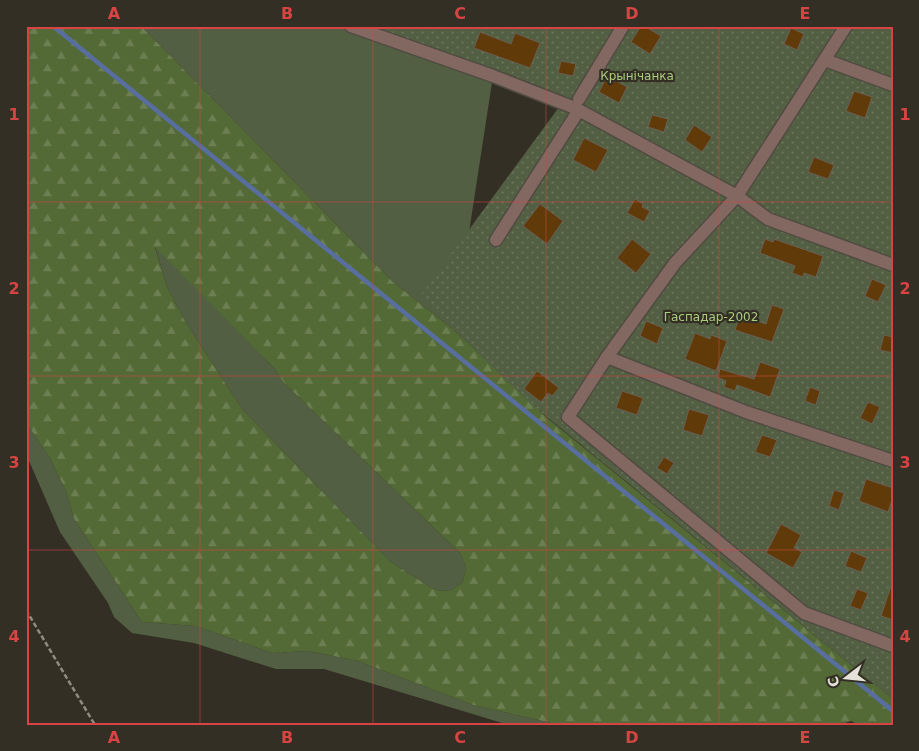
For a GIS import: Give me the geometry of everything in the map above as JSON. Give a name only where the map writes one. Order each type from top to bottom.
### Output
[{"type":"street","points":[[351,26],[492,76],[579,104],[737,196],[768,219],[893,264]]},
{"type":"street","points":[[496,240],[579,104],[623,26]]},
{"type":"street","points":[[846,26],[737,196],[675,263],[606,357],[568,417],[804,613],[893,646]]},
{"type":"street","points":[[825,60],[893,85]]},
{"type":"street","points":[[606,357],[746,412],[893,462]]},
{"type":"path","points":[[26,610],[94,725]]},
{"type":"green space","points":[[26,26],[141,26],[393,282],[454,330],[546,417],[893,699],[893,725],[859,725],[851,721],[839,725],[560,725],[473,705],[358,661],[308,651],[272,653],[196,626],[142,622],[74,519],[66,491],[50,458],[26,423]],"holes":[[[155,247],[274,368],[284,383],[460,553],[466,566],[463,582],[450,591],[435,590],[391,562],[242,409],[185,321],[167,287]]]},
{"type":"green space","points":[[141,26],[351,26],[493,76],[454,330],[393,282]]},
{"type":"green space","name":"Гаспадар-2002","points":[[351,26],[893,26],[893,699],[531,404],[454,330],[421,295],[565,99]]},
{"type":"green space","points":[[155,246],[274,368],[284,383],[460,553],[466,566],[463,582],[450,591],[435,590],[391,562],[242,409],[185,321],[167,287]]},
{"type":"green space","points":[[26,423],[50,458],[66,491],[74,519],[142,622],[196,626],[272,653],[308,651],[358,661],[473,705],[560,725],[509,725],[324,669],[276,669],[194,643],[132,633],[114,617],[108,603],[60,532],[26,454]]},
{"type":"building","points":[[641,26],[661,36],[650,54],[631,42]]},
{"type":"building","points":[[791,28],[804,34],[797,50],[784,44]]},
{"type":"building","points":[[480,32],[511,44],[515,33],[540,43],[530,68],[474,48]]},
{"type":"building","points":[[561,61],[576,64],[573,76],[558,73]]},
{"type":"building","points":[[607,76],[627,87],[619,103],[599,92]]},
{"type":"building","points":[[854,91],[872,97],[865,118],[846,111]]},
{"type":"building","points":[[652,115],[668,119],[664,132],[648,127]]},
{"type":"building","points":[[694,125],[712,137],[702,152],[685,140]]},
{"type":"building","points":[[584,138],[608,150],[596,172],[573,160]]},
{"type":"building","points":[[814,157],[834,165],[828,179],[808,172]]},
{"type":"building","points":[[635,199],[643,204],[642,207],[650,211],[644,222],[627,213]]},
{"type":"building","points":[[540,204],[563,221],[547,244],[523,226]]},
{"type":"building","points":[[632,239],[651,254],[636,273],[617,258]]},
{"type":"building","points":[[765,239],[773,242],[774,239],[823,256],[816,277],[804,273],[803,277],[792,273],[795,266],[760,253]]},
{"type":"building","points":[[872,279],[886,285],[878,302],[865,296]]},
{"type":"building","points":[[772,305],[784,309],[772,342],[735,330],[740,315],[766,324]]},
{"type":"building","points":[[646,321],[663,328],[657,344],[640,336]]},
{"type":"building","points":[[695,333],[710,339],[711,335],[727,341],[716,371],[685,359]]},
{"type":"building","points":[[884,335],[893,337],[893,353],[880,350]]},
{"type":"building","points":[[760,362],[780,369],[770,397],[737,385],[735,391],[724,387],[726,381],[717,377],[720,369],[754,379]]},
{"type":"building","points":[[537,371],[559,388],[552,396],[548,393],[541,402],[524,389]]},
{"type":"building","points":[[810,387],[820,391],[816,405],[805,401]]},
{"type":"building","points":[[622,391],[643,398],[637,415],[616,408]]},
{"type":"building","points":[[868,402],[880,407],[872,424],[860,418]]},
{"type":"building","points":[[689,409],[709,415],[702,436],[683,430]]},
{"type":"building","points":[[762,435],[777,440],[770,457],[755,452]]},
{"type":"building","points":[[664,457],[674,463],[667,474],[657,468]]},
{"type":"building","points":[[866,479],[893,488],[893,497],[888,512],[859,501]]},
{"type":"building","points":[[834,490],[844,493],[839,510],[829,506]]},
{"type":"building","points":[[781,524],[801,535],[794,548],[802,552],[793,568],[766,553]]},
{"type":"building","points":[[851,551],[867,558],[861,572],[845,566]]},
{"type":"building","points":[[891,586],[893,587],[893,620],[881,616]]},
{"type":"building","points":[[857,589],[868,593],[861,610],[850,606]]},
{"type":"waterway","points":[[53,26],[893,711]]},
{"type":"park label","name":"Крынічанка","points":[[637,76]]}]
